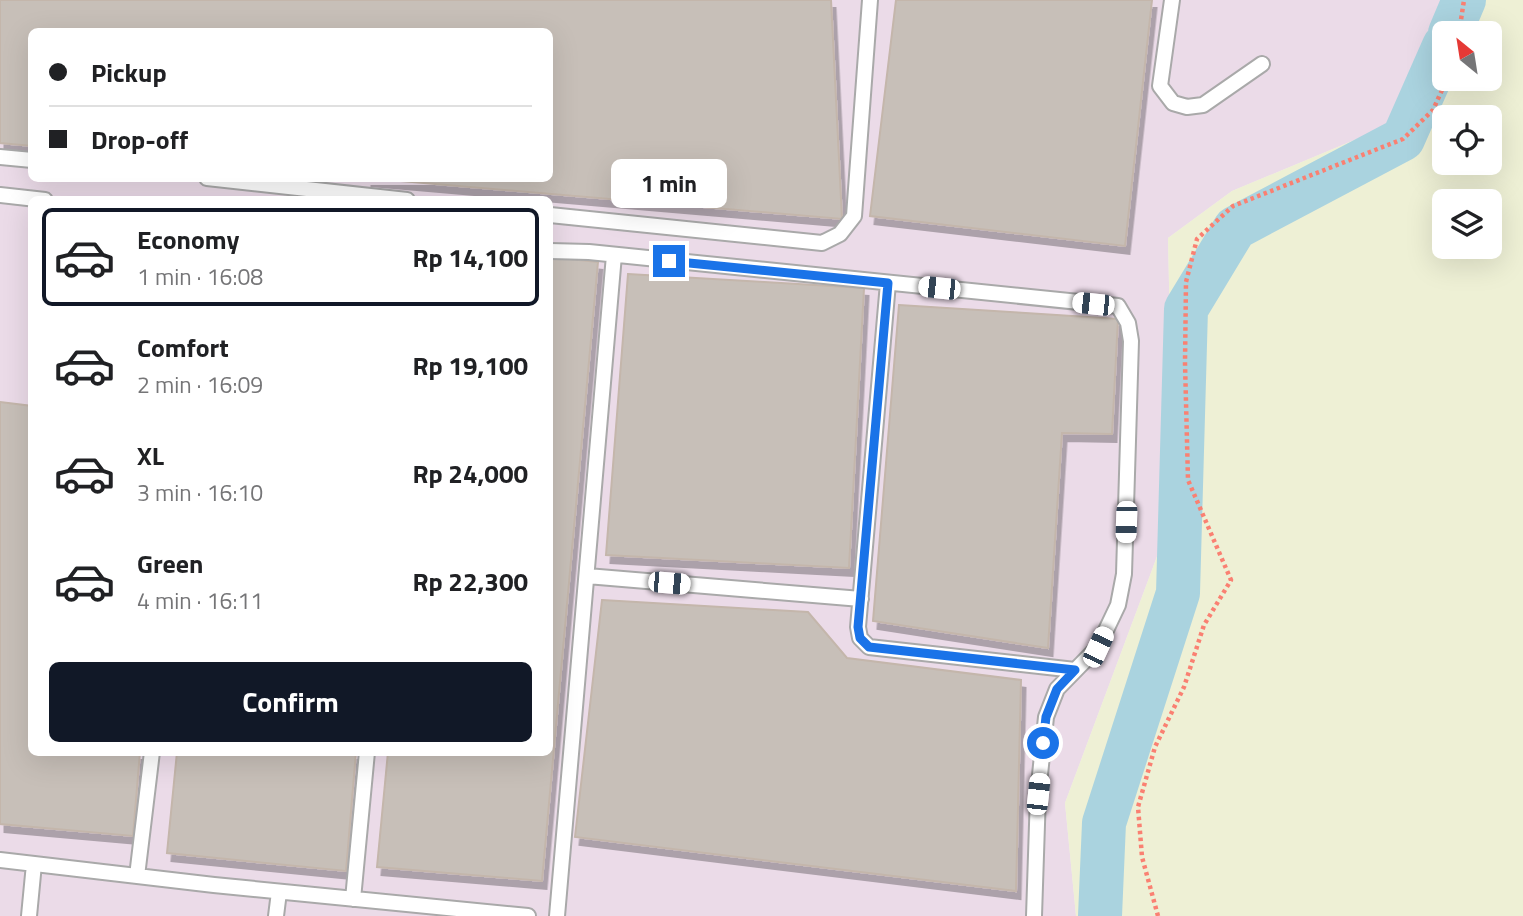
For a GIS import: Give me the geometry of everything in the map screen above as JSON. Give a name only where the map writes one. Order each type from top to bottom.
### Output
[{"type":"lane","points":[[553,215],[822,243],[840,234],[854,216],[870,0]]},
{"type":"lane","points":[[1172,0],[1160,86],[1173,103],[1187,107],[1203,105],[1262,64]]},
{"type":"lane","points":[[0,157],[28,160]]},
{"type":"lane","points":[[243,182],[371,196]]},
{"type":"lane","points":[[0,195],[28,198]]},
{"type":"lane","points":[[553,251],[589,252],[1118,306],[1128,323],[1130,341],[1124,574],[1118,605],[1098,647],[1057,689],[1046,717],[1038,794],[1034,916]]},
{"type":"lane","points":[[557,916],[614,255]]},
{"type":"lane","points":[[888,283],[858,627],[860,638],[869,647],[1075,670]]},
{"type":"lane","points":[[587,576],[861,599]]},
{"type":"lane","points":[[137,876],[152,756]]},
{"type":"lane","points":[[354,899],[367,756]]},
{"type":"lane","points":[[0,860],[279,892],[528,916]]},
{"type":"lane","points":[[29,916],[34,864]]},
{"type":"lane","points":[[276,916],[279,892]]},
{"type":"path","points":[[1461,21],[1464,0]]},
{"type":"path","points":[[1158,916],[1142,857],[1138,807],[1156,747],[1184,687],[1204,625],[1231,580],[1188,480],[1186,282],[1197,239],[1233,206],[1404,139],[1433,110],[1442,91]]},
{"type":"shaded area","points":[[0,0],[1442,0],[1439,21],[1432,21],[1432,67],[1388,126],[1232,191],[1168,238],[1174,511],[1065,803],[1076,916],[0,916]]},
{"type":"green space","points":[[1442,0],[1523,0],[1523,916],[1076,916],[1065,803],[1174,511],[1168,238],[1232,191],[1388,126],[1432,67],[1432,91],[1502,91],[1502,21],[1439,21]]},
{"type":"building","points":[[0,0],[831,0],[842,219],[412,182],[553,182],[553,28],[28,28],[28,146],[0,143]]},
{"type":"building","points":[[896,0],[1152,0],[1125,246],[870,216]]},
{"type":"building","points":[[553,257],[598,262],[542,881],[377,867],[388,756],[553,756]]},
{"type":"building","points":[[628,274],[864,288],[849,568],[606,555]]},
{"type":"building","points":[[899,305],[1118,319],[1112,434],[1062,433],[1048,648],[873,621]]},
{"type":"building","points":[[0,402],[28,406],[28,756],[140,756],[133,836],[0,824]]},
{"type":"building","points":[[602,600],[808,612],[847,658],[1021,680],[1016,891],[575,837]]},
{"type":"building","points":[[177,756],[356,756],[346,871],[167,853]]},
{"type":"waterway","points":[[1455,21],[1464,0]]},
{"type":"waterway","points":[[1100,916],[1104,823],[1178,593],[1186,309],[1235,228],[1403,139],[1432,73]]},
{"type":"route","points":[[669,261],[888,283],[858,627],[860,638],[869,647],[1075,670],[1057,689],[1046,717],[1043,743]]}]
